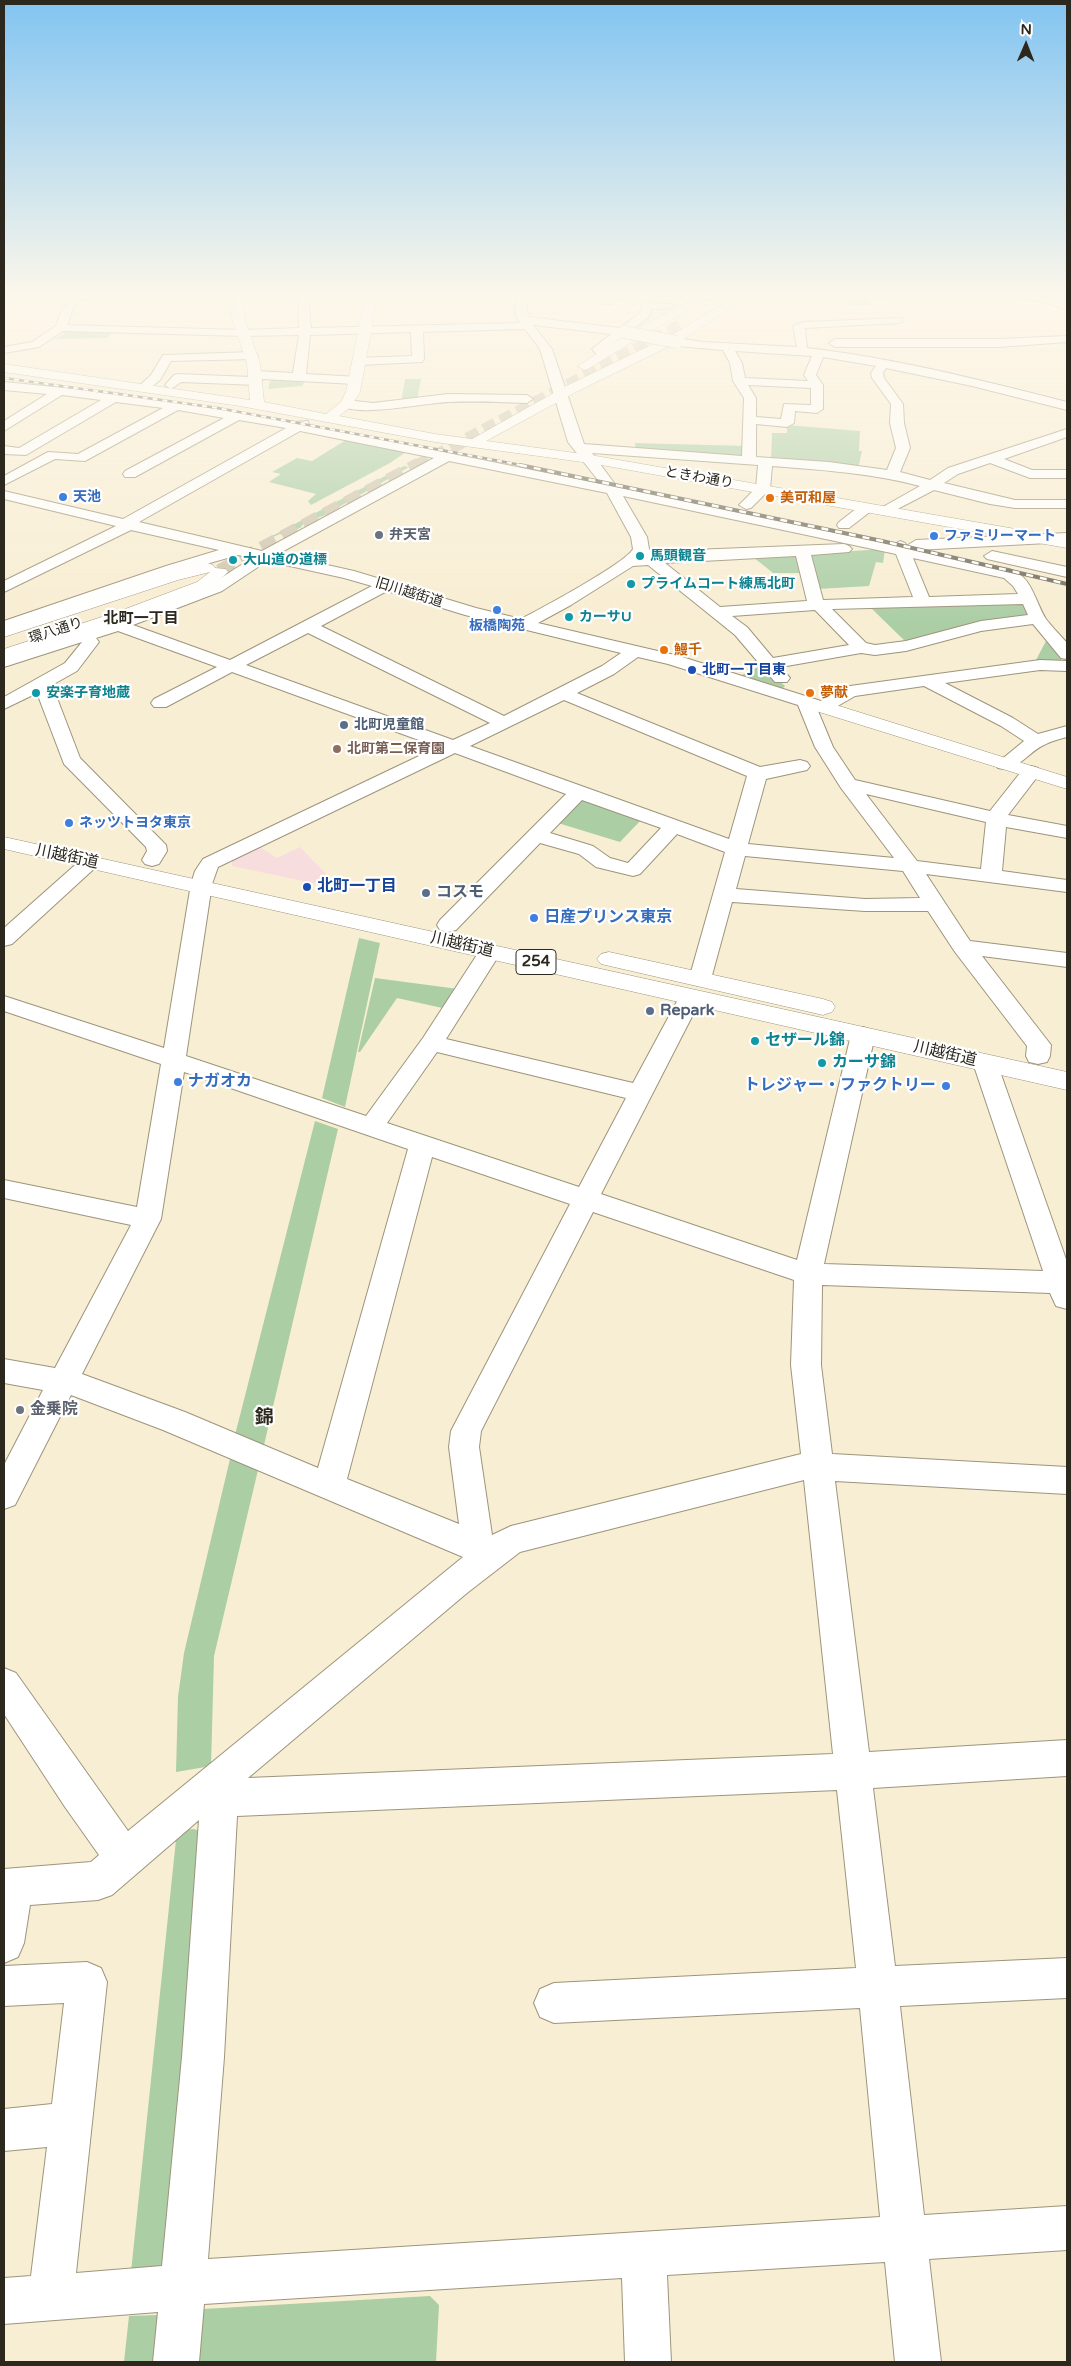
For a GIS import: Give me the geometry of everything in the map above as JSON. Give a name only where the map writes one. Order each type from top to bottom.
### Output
[{"type":"main road","name":"ときわ通り","points":[[248,403],[449,440],[469,437],[585,453],[763,489],[1014,536]]},
{"type":"main road","points":[[501,412],[518,403]]},
{"type":"main road","points":[[469,437],[531,403]]},
{"type":"main road","points":[[324,417],[346,404]]},
{"type":"main road","points":[[1045,539],[1067,543]]},
{"type":"main road","points":[[4,632],[173,576],[209,567],[204,586],[4,655]]},
{"type":"main road","name":"環八通り","points":[[4,640],[147,592],[209,567]]},
{"type":"main road","name":"環八通り","points":[[4,648],[131,606],[209,567]]},
{"type":"main road","points":[[809,703],[1067,783]]},
{"type":"main road","name":"川越街道","points":[[4,827],[152,860],[202,879],[490,952],[695,988],[1067,1062]]},
{"type":"main road","name":"川越街道","points":[[4,843],[90,862],[202,879],[448,924],[695,988],[863,1035],[1067,1081]]},
{"type":"street","points":[[4,427],[41,403]]},
{"type":"street","points":[[37,463],[15,458],[20,452],[104,403]]},
{"type":"street","points":[[158,403],[299,427],[447,456],[593,488],[614,490],[895,548],[1009,574],[1013,576],[1029,599],[1038,618],[1067,654]]},
{"type":"street","points":[[346,404],[373,407],[403,403]]},
{"type":"street","points":[[563,403],[575,442],[614,490],[639,536],[645,554],[741,631],[770,664],[809,703],[824,747],[848,784],[910,865],[963,947],[1039,1045],[1038,1056]]},
{"type":"street","points":[[750,461],[750,420],[754,403]]},
{"type":"street","points":[[750,420],[787,424],[789,407],[817,409],[817,403]]},
{"type":"street","points":[[892,475],[902,448],[897,423],[897,403]]},
{"type":"street","points":[[4,481],[53,455],[80,458],[176,406]]},
{"type":"street","points":[[130,474],[237,416]]},
{"type":"street","points":[[4,588],[127,525],[299,427],[324,417]]},
{"type":"street","points":[[886,511],[921,492],[953,471],[1067,433]]},
{"type":"street","points":[[1047,440],[1061,447]]},
{"type":"street","points":[[1026,446],[1067,472]]},
{"type":"street","points":[[4,450],[20,452]]},
{"type":"street","points":[[326,505],[425,452]]},
{"type":"street","points":[[585,453],[829,466],[892,475],[990,500],[1029,504],[1066,504]]},
{"type":"street","points":[[4,662],[118,625],[216,588],[264,556],[447,456]]},
{"type":"street","points":[[990,458],[1030,474],[1067,472]]},
{"type":"street","points":[[746,505],[763,489],[765,462]]},
{"type":"street","points":[[1043,474],[1066,504]]},
{"type":"street","points":[[604,476],[1067,572]]},
{"type":"street","name":"旧川越街道","points":[[4,495],[127,525],[348,574],[471,612],[636,650],[809,703]]},
{"type":"street","points":[[8,512],[31,502]]},
{"type":"street","points":[[1014,536],[1029,504]]},
{"type":"street","points":[[844,525],[866,508]]},
{"type":"street","points":[[732,514],[739,543]]},
{"type":"street","points":[[522,625],[565,602],[645,554],[739,543],[802,550],[895,548],[1014,536],[1045,539],[1067,537]]},
{"type":"street","points":[[4,626],[61,607],[209,567],[237,550],[261,539]]},
{"type":"street","points":[[895,548],[923,603]]},
{"type":"street","points":[[802,550],[816,601],[862,648]]},
{"type":"street","points":[[209,567],[212,560],[233,565],[239,570],[238,575]]},
{"type":"street","points":[[160,703],[387,585]]},
{"type":"street","points":[[4,588],[61,607]]},
{"type":"street","points":[[718,612],[819,605],[1029,599]]},
{"type":"street","points":[[770,664],[862,648],[873,650],[911,645],[981,626],[1038,618]]},
{"type":"street","points":[[118,625],[737,849],[910,865],[1067,886]]},
{"type":"street","points":[[308,626],[504,723]]},
{"type":"street","points":[[4,704],[73,666],[91,642],[86,635]]},
{"type":"street","points":[[4,1495],[148,1219],[202,879],[210,863],[456,747],[563,694],[612,667],[636,650]]},
{"type":"street","points":[[809,703],[850,691],[1040,665],[1067,666]]},
{"type":"street","points":[[927,681],[1007,722],[1036,741]]},
{"type":"street","points":[[43,684],[71,760],[156,845],[157,851],[152,860]]},
{"type":"street","points":[[563,694],[759,774],[800,766]]},
{"type":"street","points":[[1005,764],[1036,741],[1067,731]]},
{"type":"street","points":[[990,875],[999,813],[1031,772]]},
{"type":"street","points":[[478,1554],[464,1447],[466,1431],[695,988],[759,774]]},
{"type":"street","points":[[848,784],[997,819],[1067,832]]},
{"type":"street","points":[[448,924],[579,792]]},
{"type":"street","points":[[536,835],[586,850],[603,863],[633,870],[674,826]]},
{"type":"street","points":[[4,939],[90,862]]},
{"type":"street","points":[[724,895],[865,905],[936,904]]},
{"type":"street","points":[[963,947],[1067,960]]},
{"type":"street","points":[[371,1127],[431,1042],[490,952]]},
{"type":"street","points":[[4,1003],[808,1274],[1065,1289],[985,1062]]},
{"type":"street","points":[[863,1035],[808,1274],[806,1365],[834,1590],[852,1771],[878,1988],[918,2362]]},
{"type":"street","points":[[431,1042],[640,1093]]},
{"type":"street","points":[[328,1486],[422,1145]]},
{"type":"street","points":[[4,1189],[148,1219]]},
{"type":"street","points":[[4,1371],[62,1381],[174,1421],[328,1486],[478,1554]]},
{"type":"street","points":[[4,1943],[9,1888],[98,1882],[211,1792],[478,1554],[511,1540],[806,1466],[990,1478],[1067,1480]]},
{"type":"street","points":[[4,1685],[24,1712],[88,1811],[126,1858]]},
{"type":"street","points":[[211,1792],[852,1771],[1067,1758]]},
{"type":"street","points":[[176,2362],[211,1949],[211,1792]]},
{"type":"street","points":[[554,2003],[1067,1978]]},
{"type":"street","points":[[4,1986],[87,1982],[50,2298]]},
{"type":"street","points":[[4,2130],[70,2124]]},
{"type":"street","points":[[4,2301],[160,2289],[182,2283],[1067,2228]]},
{"type":"street","points":[[644,2255],[648,2362]]},
{"type":"shaded area","points":[[258,846],[277,858],[300,847],[341,889],[232,866],[232,858]]},
{"type":"green space","points":[[787,425],[860,431],[859,451],[862,451],[858,469],[771,461],[772,433],[787,433]]},
{"type":"green space","points":[[346,440],[406,452],[390,463],[311,505],[308,501],[316,494],[269,482],[281,474],[272,472],[297,458],[312,461]]},
{"type":"green space","points":[[635,443],[747,446],[746,460],[636,450]]},
{"type":"green space","points":[[404,466],[409,467],[323,516],[306,521],[300,528],[257,544]]},
{"type":"green space","points":[[885,549],[883,563],[876,562],[869,586],[818,589],[806,554]]},
{"type":"green space","points":[[748,553],[798,554],[804,573],[773,573]]},
{"type":"green space","points":[[1024,601],[1033,614],[907,643],[870,607]]},
{"type":"green space","points":[[1046,641],[1061,659],[1062,662],[1035,662]]},
{"type":"green space","points":[[762,665],[785,686],[780,691],[738,677]]},
{"type":"green space","points":[[587,800],[642,819],[620,842],[558,823],[579,801]]},
{"type":"green space","points":[[359,938],[380,943],[345,1107],[322,1098]]},
{"type":"green space","points":[[375,978],[458,989],[447,1009],[397,998],[360,1052],[358,1052]]},
{"type":"green space","points":[[315,1121],[338,1129],[264,1445],[235,1435]]},
{"type":"green space","points":[[230,1459],[258,1470],[214,1656],[211,1766],[176,1772],[178,1697],[184,1653]]},
{"type":"green space","points":[[194,1829],[206,1833],[164,2269],[131,2272],[177,1830]]},
{"type":"green space","points":[[430,2296],[439,2305],[436,2362],[191,2362],[195,2318],[203,2309]]},
{"type":"green space","points":[[157,2315],[164,2326],[160,2362],[124,2362],[129,2316]]},
{"type":"tunnel","points":[[417,466],[535,403]]},
{"type":"tunnel","points":[[220,572],[420,465]]},
{"type":"railway","points":[[185,403],[526,466]]},
{"type":"railway","points":[[520,465],[882,541],[1067,584]]},
{"type":"place","name":"天池","points":[[63,497]]},
{"type":"place","name":"美可和屋","points":[[770,498]]},
{"type":"place","name":"弁天宮","points":[[379,535]]},
{"type":"place","name":"ファミリーマート","points":[[934,536]]},
{"type":"place","name":"馬頭観音","points":[[640,556]]},
{"type":"place","name":"大山道の道標","points":[[233,560]]},
{"type":"place","name":"プライムコート練馬北町","points":[[631,584]]},
{"type":"place","name":"板橋陶苑","points":[[497,610]]},
{"type":"place","name":"カーサU","points":[[569,617]]},
{"type":"place","name":"鰻千","points":[[664,650]]},
{"type":"place","name":"北町一丁目東","points":[[692,670]]},
{"type":"place","name":"安楽子育地蔵","points":[[36,693]]},
{"type":"place","name":"夢献","points":[[810,693]]},
{"type":"place","name":"北町児童館","points":[[344,725]]},
{"type":"place","name":"北町第二保育園","points":[[337,749]]},
{"type":"place","name":"ネッツトヨタ東京","points":[[69,823]]},
{"type":"place","name":"北町一丁目","points":[[307,887]]},
{"type":"place","name":"コスモ","points":[[426,893]]},
{"type":"place","name":"日産プリンス東京","points":[[534,918]]},
{"type":"place","name":"Repark","points":[[650,1011]]},
{"type":"place","name":"セザール錦","points":[[755,1041]]},
{"type":"place","name":"カーサ錦","points":[[822,1063]]},
{"type":"place","name":"ナガオカ","points":[[178,1082]]},
{"type":"place","name":"トレジャー・ファクトリー","points":[[946,1086]]},
{"type":"place","name":"金乗院","points":[[20,1410]]},
{"type":"district","name":"北町一丁目","points":[[141,619]]},
{"type":"district","name":"錦","points":[[264,1418]]}]
